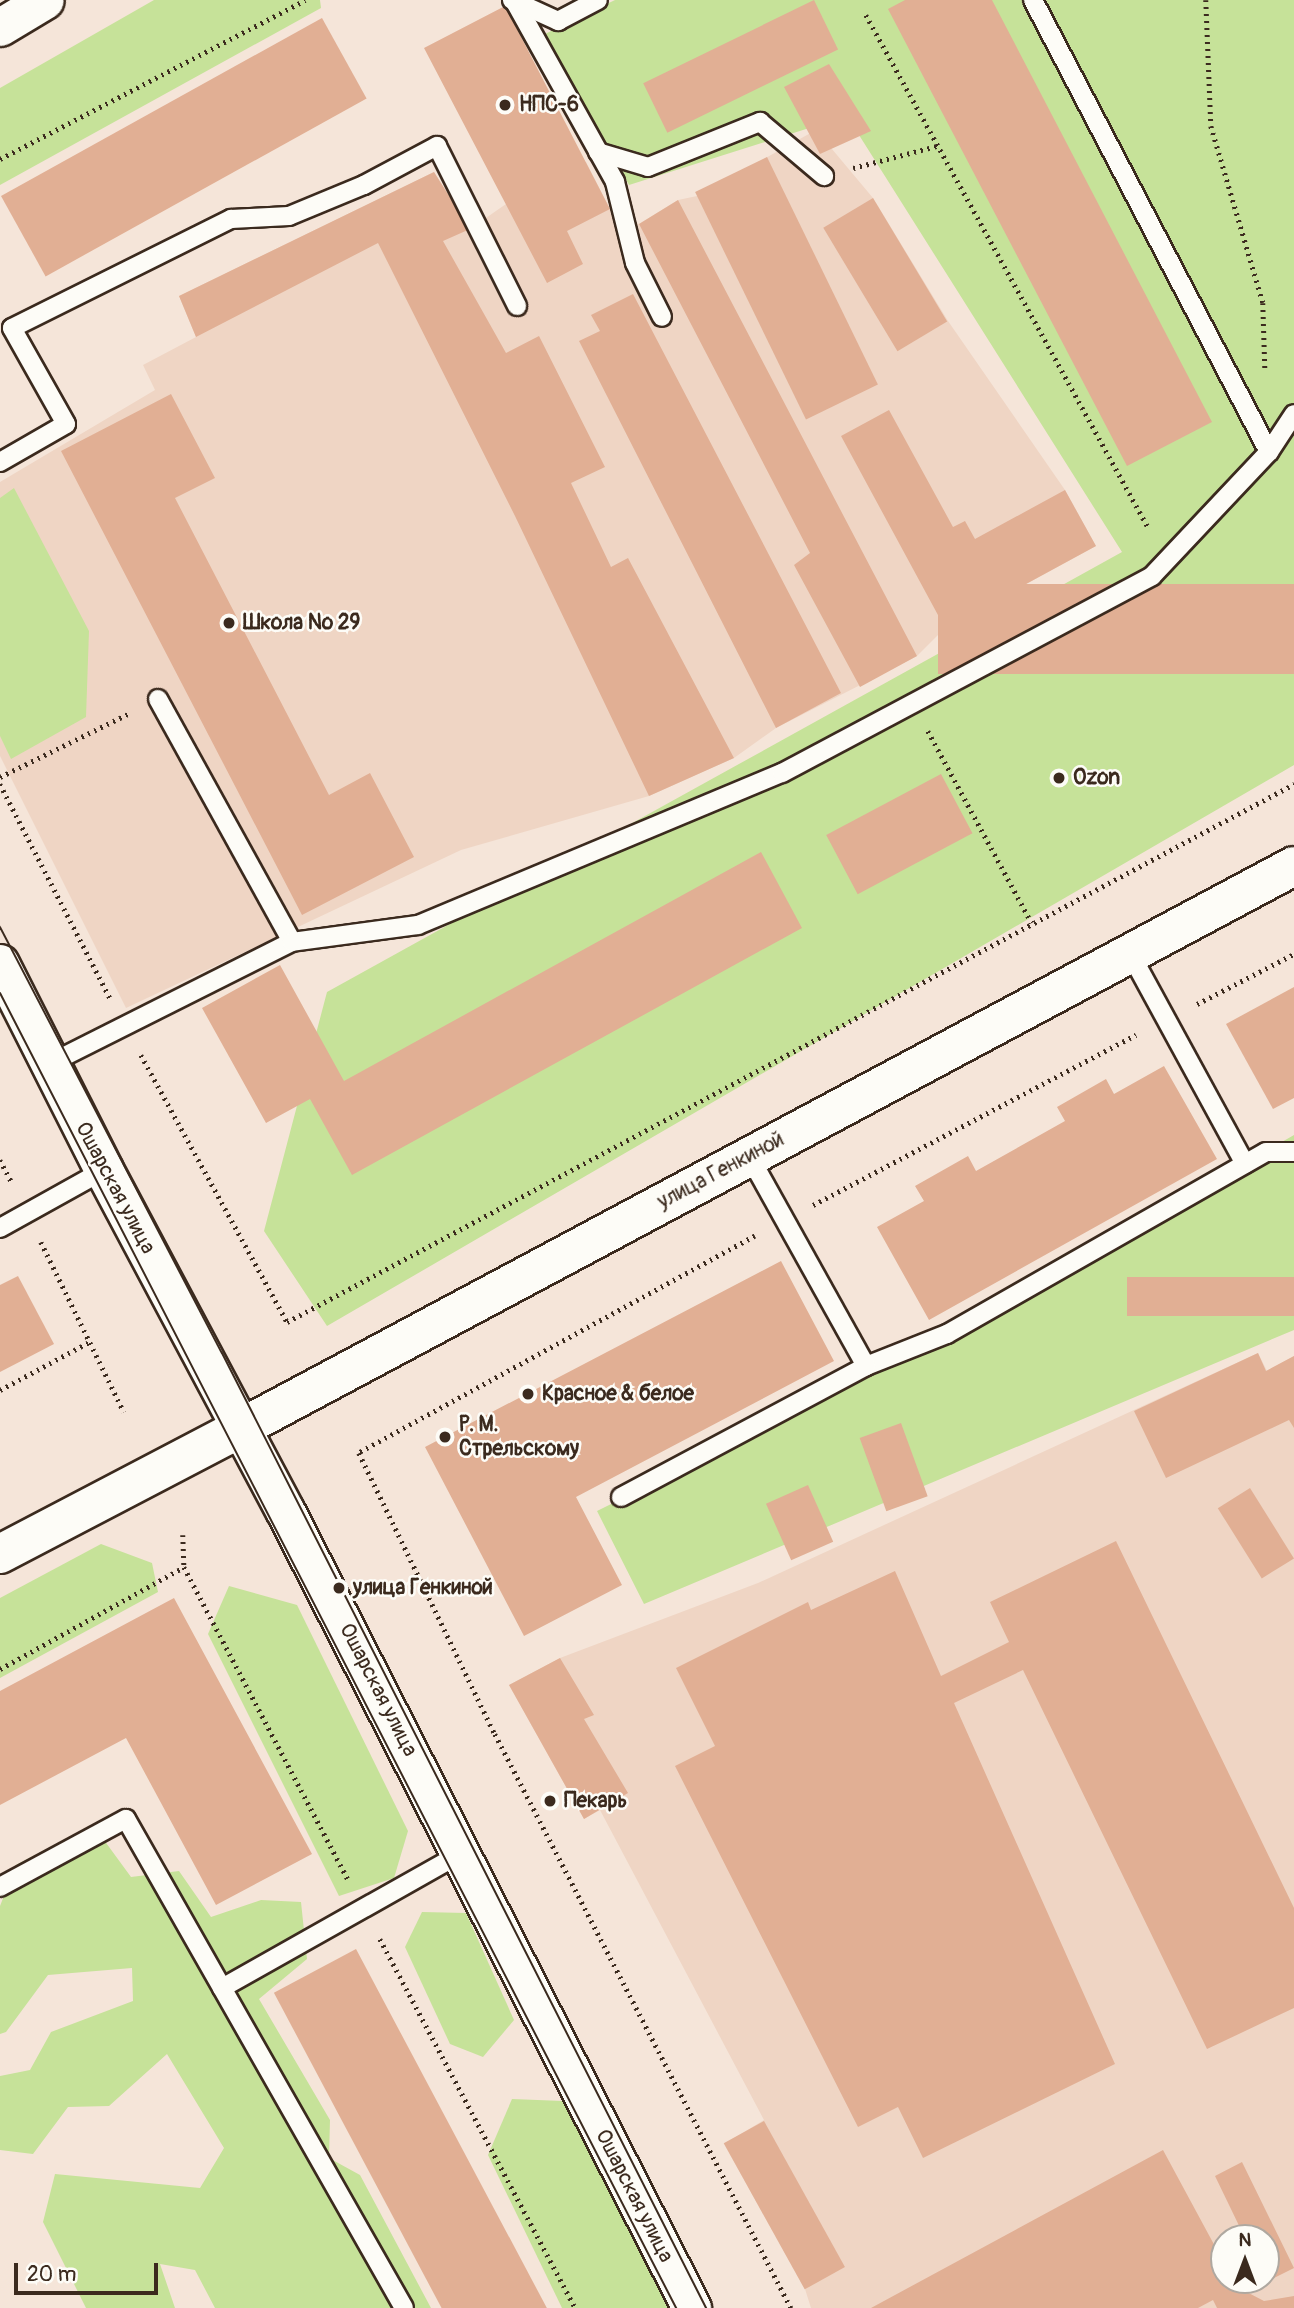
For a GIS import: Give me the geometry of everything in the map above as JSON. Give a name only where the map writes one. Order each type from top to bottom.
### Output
[{"type":"street","points":[[0,27],[45,0]]},
{"type":"street","name":"улица Генкиной","points":[[0,1554],[242,1428],[1294,866]]},
{"type":"street","name":"Ошарская улица","points":[[0,964],[104,1170],[242,1428],[692,2308]]},
{"type":"lane","points":[[514,1],[558,21],[598,0]]},
{"type":"lane","points":[[1033,0],[1269,453]]},
{"type":"lane","points":[[514,1],[615,182],[635,263],[662,317]]},
{"type":"lane","points":[[598,152],[648,167],[760,122],[824,176]]},
{"type":"lane","points":[[0,463],[66,424],[12,328],[231,219],[289,216],[364,185],[437,146],[517,306]]},
{"type":"lane","points":[[51,1063],[292,942],[418,925],[782,773],[1152,576],[1269,453],[1294,414]]},
{"type":"lane","points":[[158,699],[292,942]]},
{"type":"lane","points":[[1130,953],[1245,1164]]},
{"type":"lane","points":[[621,1497],[866,1366],[947,1334],[1266,1152],[1294,1152]]},
{"type":"lane","points":[[749,1156],[866,1366]]},
{"type":"lane","points":[[0,1228],[104,1170]]},
{"type":"lane","points":[[0,1887],[126,1819],[404,2308]]},
{"type":"lane","points":[[222,1988],[460,1854]]},
{"type":"path","points":[[0,159],[305,0]]},
{"type":"path","points":[[1206,0],[1211,126],[1263,303],[1266,371]]},
{"type":"path","points":[[866,15],[1167,560]]},
{"type":"path","points":[[824,176],[937,146]]},
{"type":"path","points":[[0,777],[158,699]]},
{"type":"path","points":[[913,703],[1032,923]]},
{"type":"path","points":[[287,1322],[1294,783]]},
{"type":"path","points":[[1166,1020],[1294,954]]},
{"type":"path","points":[[0,1160],[124,1412]]},
{"type":"path","points":[[0,1390],[89,1342]]},
{"type":"path","points":[[359,1453],[495,1734],[791,2308]]},
{"type":"path","points":[[0,1669],[184,1567]]},
{"type":"shaded area","points":[[816,130],[873,198],[948,321],[1065,490],[1096,546],[945,628],[917,656],[776,728],[734,758],[649,796],[461,850],[126,1008],[0,756],[0,482],[155,390],[143,365],[196,337],[179,296],[434,172],[470,229],[506,204],[586,162],[610,209],[639,224],[678,200],[697,196]]},
{"type":"shaded area","points":[[1258,1353],[1267,1371],[1294,1356],[1294,2308],[811,2308],[805,2289],[724,2144],[764,2120],[600,1810],[584,1819],[509,1685],[560,1658],[758,1583]]},
{"type":"green space","points":[[154,0],[320,0],[321,8],[0,185],[0,88]]},
{"type":"green space","points":[[615,0],[1294,0],[1294,765],[327,1326],[264,1231],[327,992],[1122,552],[847,116],[629,185],[545,34]]},
{"type":"green space","points":[[14,488],[89,631],[86,717],[11,759],[0,736],[0,498]]},
{"type":"green space","points":[[1294,1135],[1294,1330],[644,1604],[597,1511],[874,1374]]},
{"type":"green space","points":[[101,1544],[152,1563],[158,1592],[0,1678],[0,1598]]},
{"type":"green space","points":[[229,1586],[297,1605],[408,1831],[394,1878],[339,1896],[208,1634]]},
{"type":"green space","points":[[93,1825],[131,1877],[179,1871],[211,1917],[261,1900],[301,1902],[307,1959],[259,1999],[330,2120],[329,2158],[360,2175],[431,2308],[215,2308],[195,2270],[160,2264],[175,2308],[86,2308],[43,2222],[55,2174],[200,2188],[224,2148],[167,2054],[109,2106],[68,2107],[33,2154],[0,2150],[0,2076],[30,2070],[51,2032],[133,2001],[132,1968],[48,1975],[6,2032],[0,2034],[0,1906],[16,1865]]},
{"type":"green space","points":[[422,1912],[466,1913],[514,2020],[483,2057],[450,2044],[405,1947]]},
{"type":"green space","points":[[512,2099],[563,2101],[671,2308],[562,2308],[488,2155]]},
{"type":"building","points":[[814,0],[838,49],[667,133],[643,83]]},
{"type":"building","points":[[905,0],[992,0],[1212,422],[1127,466],[888,9]]},
{"type":"building","name":"НПС-6","points":[[505,6],[610,209],[567,231],[583,264],[547,283],[424,48]]},
{"type":"building","points":[[322,18],[367,98],[46,276],[1,196]]},
{"type":"building","points":[[829,64],[871,131],[820,154],[784,87]]},
{"type":"building","points":[[767,157],[878,384],[806,419],[695,192]]},
{"type":"building","points":[[434,172],[470,229],[443,241],[506,353],[539,336],[605,467],[571,483],[611,567],[628,558],[734,758],[649,796],[515,516],[378,243],[196,337],[179,296]]},
{"type":"building","points":[[873,198],[947,321],[897,351],[823,228]]},
{"type":"building","points":[[678,200],[917,656],[860,687],[794,565],[810,553],[639,224]]},
{"type":"building","points":[[633,294],[841,693],[776,728],[579,341],[600,331],[591,315]]},
{"type":"building","points":[[171,394],[215,478],[175,498],[329,795],[370,773],[414,857],[302,915],[61,451]]},
{"type":"building","points":[[889,410],[953,527],[965,521],[975,539],[1065,490],[1096,546],[945,628],[841,436]]},
{"type":"building","points":[[938,584],[1294,584],[1294,674],[938,674]]},
{"type":"building","points":[[941,774],[972,833],[858,894],[826,835]]},
{"type":"building","points":[[761,852],[802,928],[352,1175],[310,1099],[266,1123],[202,1008],[280,965],[344,1081]]},
{"type":"building","points":[[1294,987],[1294,1098],[1273,1109],[1226,1024]]},
{"type":"building","points":[[1164,1066],[1217,1159],[929,1320],[877,1227],[924,1201],[915,1186],[968,1156],[976,1171],[1065,1121],[1057,1107],[1106,1079],[1114,1094]]},
{"type":"building","points":[[781,1261],[834,1361],[576,1497],[622,1585],[524,1636],[425,1447]]},
{"type":"building","points":[[18,1276],[54,1344],[0,1372],[0,1285]]},
{"type":"building","points":[[1127,1277],[1294,1277],[1294,1316],[1127,1316]]},
{"type":"building","points":[[1258,1353],[1266,1371],[1294,1356],[1294,1428],[1289,1420],[1166,1478],[1134,1411]]},
{"type":"building","points":[[901,1423],[928,1496],[886,1511],[860,1438]]},
{"type":"building","points":[[808,1485],[833,1542],[791,1560],[766,1504]]},
{"type":"building","points":[[1250,1488],[1294,1558],[1262,1579],[1218,1508]]},
{"type":"building","points":[[1116,1541],[1294,1908],[1294,2008],[1207,2049],[1023,1670],[954,1703],[1115,2064],[923,2158],[898,2107],[858,2127],[675,1766],[715,1746],[676,1668],[808,1602],[811,1610],[895,1571],[941,1676],[1009,1642],[990,1602]]},
{"type":"building","points":[[174,1598],[312,1854],[216,1905],[126,1738],[0,1805],[0,1691]]},
{"type":"building","points":[[560,1658],[594,1715],[584,1719],[628,1793],[584,1819],[509,1685]]},
{"type":"building","points":[[356,1949],[547,2308],[442,2308],[274,1993]]},
{"type":"building","points":[[764,2121],[845,2267],[805,2289],[724,2143]]},
{"type":"building","points":[[1163,2150],[1210,2237],[1210,2294],[1250,2294],[1264,2301],[1294,2296],[1294,2308],[1217,2308],[1213,2300],[1198,2308],[871,2308]]},
{"type":"building","points":[[1242,2162],[1272,2224],[1238,2224],[1215,2176]]},
{"type":"building","points":[[1280,2239],[1294,2268],[1280,2275]]},
{"type":"tram line","points":[[0,927],[222,1353],[706,2308]]},
{"type":"tram line","points":[[0,993],[676,2308]]},
{"type":"place","name":"НПС-6","points":[[505,105]]},
{"type":"place","name":"Школа № 29","points":[[229,623]]},
{"type":"place","name":"Ozon","points":[[1059,778]]},
{"type":"place","name":"Красное & белое","points":[[528,1394]]},
{"type":"place","name":"Р. М. Стрельскому","points":[[445,1437]]},
{"type":"place","name":"улица Генкиной","points":[[339,1588]]},
{"type":"place","name":"Пекарь","points":[[550,1801]]}]
